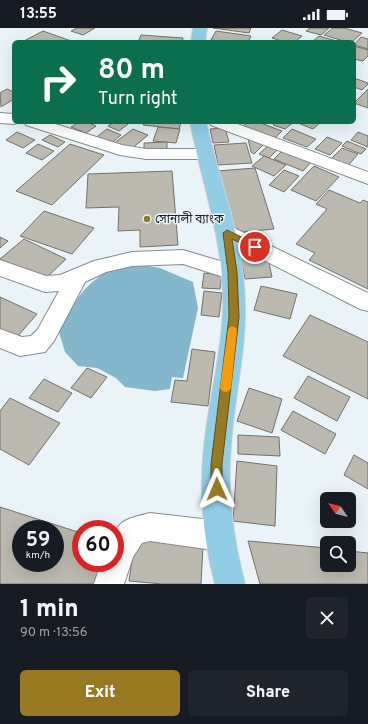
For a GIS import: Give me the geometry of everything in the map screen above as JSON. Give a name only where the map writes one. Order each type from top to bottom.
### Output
[{"type":"main road","points":[[198,40],[200,28]]},
{"type":"main road","points":[[198,124],[205,154],[227,233],[233,272],[234,317],[216,464],[217,514],[225,565],[230,584]]},
{"type":"street","points":[[0,118],[12,119]]},
{"type":"street","points":[[38,124],[120,150],[146,154],[205,154]]},
{"type":"street","points":[[222,124],[368,178]]},
{"type":"street","points":[[227,233],[368,303]]},
{"type":"street","points":[[0,268],[45,284],[63,283],[101,266],[132,259],[183,256],[233,272]]},
{"type":"street","points":[[0,338],[20,347],[37,345],[46,334],[77,277]]},
{"type":"street","points":[[109,584],[121,549],[133,531],[150,527],[220,536]]},
{"type":"water","points":[[125,264],[137,264],[160,268],[193,282],[198,308],[183,378],[172,377],[170,389],[155,391],[125,387],[116,378],[97,368],[78,366],[65,352],[59,332],[75,302],[89,285],[98,277],[118,266]]},
{"type":"building","points":[[77,28],[95,28],[83,35],[71,31]]},
{"type":"building","points":[[213,28],[251,28],[249,33]]},
{"type":"building","points":[[310,28],[329,28],[321,35],[306,31]]},
{"type":"building","points":[[333,28],[344,28],[362,33],[354,40],[340,40],[324,35]]},
{"type":"building","points":[[282,30],[302,36],[297,40],[278,40],[272,38]]},
{"type":"building","points":[[43,31],[68,40],[26,40]]},
{"type":"building","points":[[216,31],[251,36],[249,40],[211,40]]},
{"type":"building","points":[[141,35],[183,38],[182,40],[139,40]]},
{"type":"building","points":[[319,36],[333,40],[314,40]]},
{"type":"building","points":[[361,37],[368,39],[368,49],[356,46],[356,43]]},
{"type":"building","points":[[356,47],[368,50],[368,56],[363,61],[356,59]]},
{"type":"building","points":[[356,79],[368,83],[362,90],[356,88]]},
{"type":"building","points":[[7,89],[12,91],[12,100],[1,107],[0,93]]},
{"type":"building","points":[[368,89],[368,108],[356,104],[356,101]]},
{"type":"building","points":[[76,124],[92,124],[96,126],[86,133],[71,127]]},
{"type":"building","points":[[111,124],[128,124],[119,131],[108,126]]},
{"type":"building","points":[[143,124],[180,124],[179,129]]},
{"type":"building","points":[[246,124],[263,124],[282,131],[274,139],[243,126]]},
{"type":"building","points":[[274,124],[291,124],[285,129],[273,125]]},
{"type":"building","points":[[300,124],[319,124],[313,129]]},
{"type":"building","points":[[158,127],[180,129],[176,143],[153,141]]},
{"type":"building","points":[[225,128],[229,142],[213,143],[210,129]]},
{"type":"building","points":[[107,129],[121,135],[108,146],[94,139]]},
{"type":"building","points":[[133,129],[148,135],[129,151],[113,144]]},
{"type":"building","points":[[292,129],[316,139],[307,147],[283,138]]},
{"type":"building","points":[[17,132],[35,140],[23,148],[6,140]]},
{"type":"building","points":[[358,132],[368,136],[368,147],[351,140]]},
{"type":"building","points":[[247,134],[267,141],[254,154],[251,152]]},
{"type":"building","points":[[50,135],[65,142],[58,147],[42,140]]},
{"type":"building","points":[[327,137],[342,143],[330,155],[315,149]]},
{"type":"building","points":[[347,141],[366,149],[361,154],[342,146]]},
{"type":"building","points":[[167,142],[167,152],[144,153],[144,143]]},
{"type":"building","points":[[246,143],[252,163],[218,165],[214,145]]},
{"type":"building","points":[[271,143],[280,147],[269,158],[259,154]]},
{"type":"building","points":[[38,144],[54,151],[42,160],[26,153]]},
{"type":"building","points":[[70,144],[104,155],[52,205],[16,191]]},
{"type":"building","points":[[342,148],[358,154],[346,168],[329,161]]},
{"type":"building","points":[[283,150],[312,161],[303,171],[274,159]]},
{"type":"building","points":[[264,156],[286,165],[274,176],[252,166]]},
{"type":"building","points":[[314,166],[339,177],[316,201],[291,190]]},
{"type":"building","points":[[255,168],[274,229],[233,233],[217,171]]},
{"type":"building","points":[[284,170],[299,176],[284,192],[269,185]]},
{"type":"building","name":"সোনালী ব্যাংক","points":[[172,171],[178,245],[140,247],[140,230],[118,231],[119,207],[86,208],[88,174]]},
{"type":"building","points":[[329,190],[360,203],[363,200],[368,202],[368,289],[309,260],[315,253],[296,244],[327,209],[316,204]]},
{"type":"building","points":[[44,211],[94,228],[72,254],[20,236]]},
{"type":"building","points":[[0,237],[8,241],[0,248]]},
{"type":"building","points":[[24,239],[66,259],[43,281],[0,259]]},
{"type":"building","points":[[267,253],[272,277],[245,279],[240,254]]},
{"type":"building","points":[[204,273],[222,275],[220,289],[202,288]]},
{"type":"building","points":[[261,286],[297,294],[290,319],[254,310]]},
{"type":"building","points":[[204,291],[222,293],[219,317],[201,315]]},
{"type":"building","points":[[0,297],[37,314],[17,337],[0,329]]},
{"type":"building","points":[[310,315],[368,342],[368,399],[283,356]]},
{"type":"building","points":[[192,349],[215,352],[208,406],[171,402],[175,380],[187,381]]},
{"type":"building","points":[[87,368],[107,377],[91,398],[71,388]]},
{"type":"building","points":[[308,376],[350,397],[337,421],[294,398]]},
{"type":"building","points":[[44,379],[72,393],[58,412],[29,398]]},
{"type":"building","points":[[249,388],[282,399],[272,433],[237,421]]},
{"type":"building","points":[[10,398],[60,423],[29,465],[0,449],[0,411]]},
{"type":"building","points":[[293,411],[336,434],[325,454],[281,430]]},
{"type":"building","points":[[238,435],[279,437],[280,456],[238,454]]},
{"type":"building","points":[[354,455],[368,463],[368,489],[344,475]]},
{"type":"building","points":[[237,461],[277,466],[275,526],[233,521]]},
{"type":"building","points":[[0,507],[40,520],[12,520],[12,572],[64,572],[64,528],[72,530],[72,572],[102,572],[97,584],[0,584]]},
{"type":"building","points":[[135,540],[203,546],[201,584],[162,584],[129,581]]},
{"type":"building","points":[[248,541],[320,547],[320,572],[356,572],[356,552],[368,553],[368,584],[260,584]]},
{"type":"slow traffic","points":[[226,388],[232,330]]},
{"type":"place","name":"সোনালী ব্যাংক","points":[[147,219]]},
{"type":"route","points":[[217,489],[216,464],[234,317],[233,272],[227,233],[255,247]]}]
